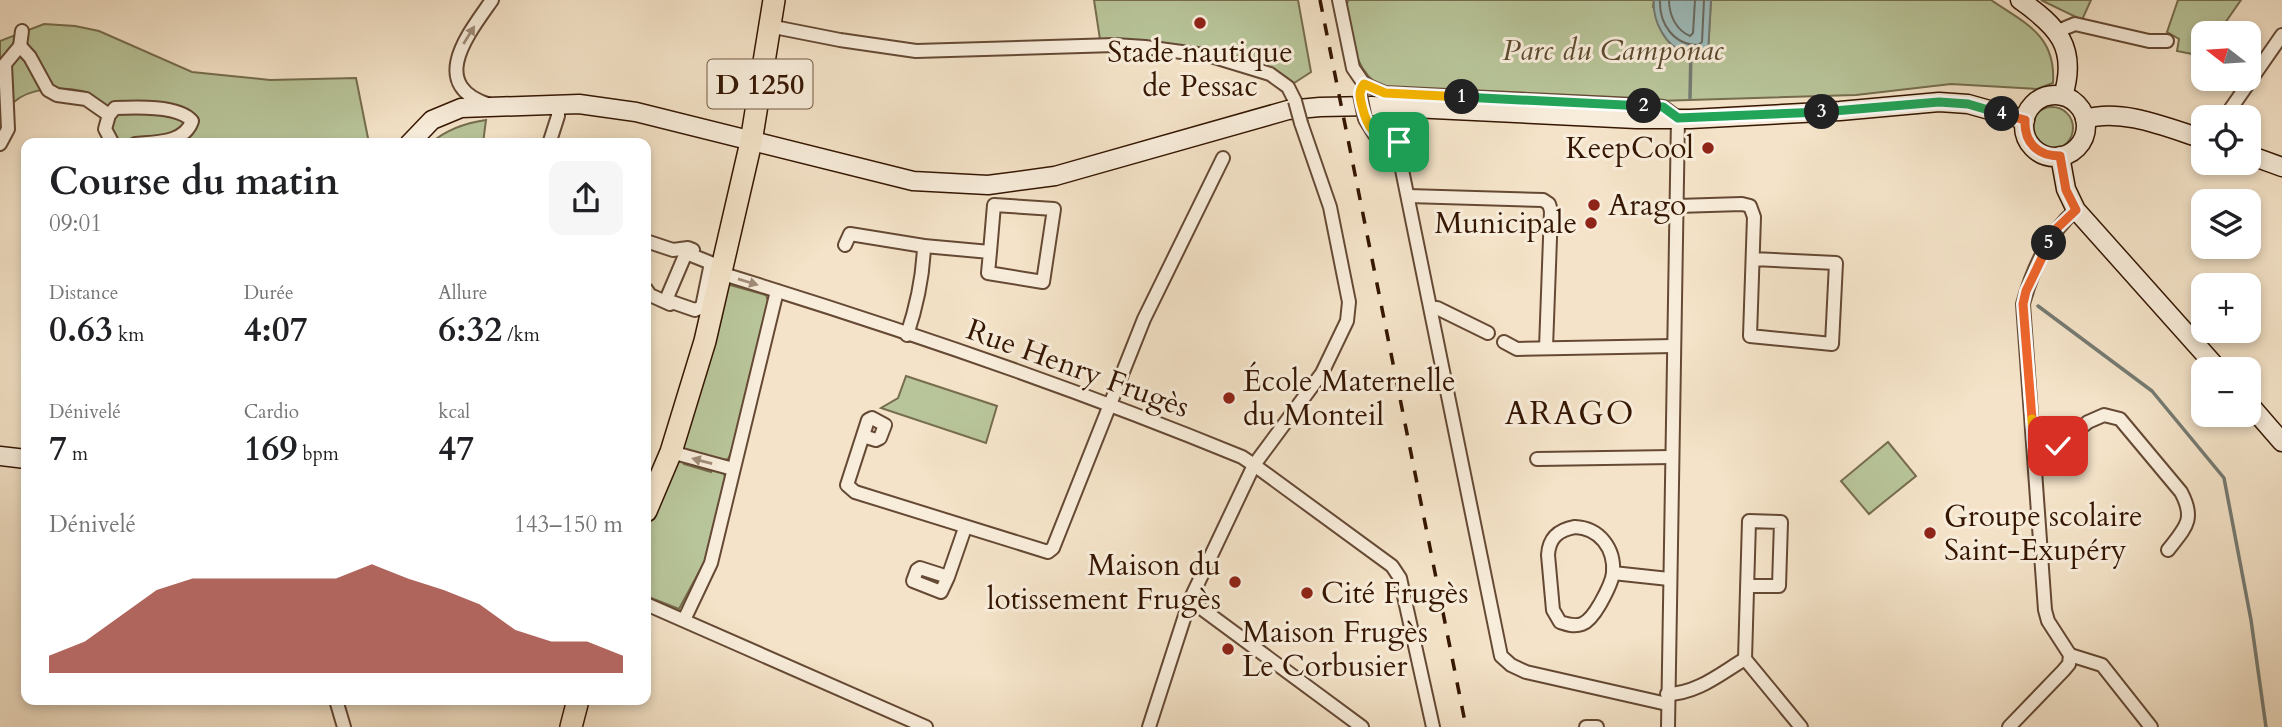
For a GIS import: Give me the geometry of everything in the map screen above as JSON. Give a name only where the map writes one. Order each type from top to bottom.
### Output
[{"type":"main road","name":"D 1250","points":[[651,499],[671,452],[711,315],[751,142],[774,0]]},
{"type":"main road","points":[[2020,0],[2045,17],[2058,32],[2069,62],[2063,96]]},
{"type":"main road","points":[[2053,95],[2075,102],[2085,118],[2081,143],[2071,152],[2060,156],[2050,156],[2033,147],[2027,139],[2025,120],[2035,102],[2053,95]]},
{"type":"main road","points":[[414,138],[424,126],[441,115],[461,108],[590,105],[624,109],[913,181],[988,185],[1055,176],[1288,110],[1307,108],[1371,106],[1636,119],[1840,111],[1939,102],[1968,104],[2025,120]]},
{"type":"main road","points":[[2085,118],[2124,118],[2191,135]]},
{"type":"main road","points":[[2060,156],[2066,190],[2076,210],[2207,357]]},
{"type":"main road","points":[[2261,159],[2282,167]]},
{"type":"main road","points":[[2261,418],[2282,442]]},
{"type":"main road","points":[[0,456],[21,458]]},
{"type":"main road","points":[[571,727],[577,705]]},
{"type":"street","points":[[490,106],[468,93],[458,79],[456,69],[461,48],[492,0]]},
{"type":"street","points":[[1339,0],[1351,61],[1362,90],[1365,119],[1375,135],[1399,136],[1399,155],[1502,656],[1526,672],[1667,699],[1692,691],[1745,659]]},
{"type":"street","points":[[2058,32],[2075,24],[2148,41],[2167,41]]},
{"type":"street","points":[[769,26],[916,51],[1064,45],[1145,47],[1211,56],[1270,74],[1288,87],[1330,207],[1349,302],[1347,321],[1322,373],[1254,465],[1190,600],[1149,727]]},
{"type":"street","points":[[0,144],[8,128],[5,64],[20,46],[22,32]]},
{"type":"street","points":[[2233,105],[2282,35]]},
{"type":"street","points":[[20,46],[30,57],[48,90],[57,95],[86,99],[108,115]]},
{"type":"street","points":[[1362,90],[1656,106],[1663,107],[1678,118],[1668,727]]},
{"type":"street","points":[[551,138],[558,116],[558,104]]},
{"type":"street","points":[[107,138],[104,129],[108,115],[115,108],[155,108],[182,113],[192,121],[190,128],[174,138]]},
{"type":"street","points":[[863,436],[847,485],[855,492],[1048,552],[1053,548],[1144,319],[1223,158]]},
{"type":"street","points":[[1408,196],[1543,200],[1549,204],[1551,211],[1546,348]]},
{"type":"street","points":[[994,205],[1054,209],[1043,282],[988,273],[990,253],[994,205]]},
{"type":"street","points":[[1677,206],[1750,206],[1754,217],[1750,336],[1832,344],[1836,263],[1753,258]]},
{"type":"street","points":[[2009,727],[2069,664],[2070,655],[2048,621],[2045,610],[2023,304],[2026,291],[2057,228],[2076,210]]},
{"type":"street","points":[[845,244],[850,234],[990,253]]},
{"type":"street","name":"Rue Henry Frugès","points":[[651,243],[673,250],[688,248],[722,268],[777,291],[1108,404],[1230,452],[1254,465],[1392,566],[1400,578],[1433,727]]},
{"type":"street","points":[[907,335],[919,295],[924,246]]},
{"type":"street","points":[[686,253],[709,261],[711,266],[702,307],[695,310],[666,300],[686,253]]},
{"type":"street","points":[[684,620],[711,563],[777,291]]},
{"type":"street","points":[[651,296],[693,312],[711,315]]},
{"type":"street","points":[[1430,309],[1437,307],[1488,333]]},
{"type":"street","points":[[1504,342],[1517,349],[1674,346]]},
{"type":"street","points":[[2034,446],[2058,446],[2088,422],[2104,415],[2119,419],[2181,492],[2188,505],[2187,526],[2168,550]]},
{"type":"street","points":[[671,452],[733,469]]},
{"type":"street","points":[[1537,459],[1672,457]]},
{"type":"street","points":[[1747,586],[1779,586],[1781,522],[1749,521],[1747,586],[1745,659],[1801,727]]},
{"type":"street","points":[[1575,527],[1592,531],[1609,548],[1613,573],[1602,600],[1588,620],[1575,625],[1560,622],[1553,610],[1548,555],[1548,547],[1554,536],[1575,527]]},
{"type":"street","points":[[948,577],[965,528]]},
{"type":"street","points":[[1613,573],[1669,579]]},
{"type":"street","points":[[1190,600],[1362,727]]},
{"type":"street","points":[[651,606],[926,727]]},
{"type":"street","points":[[2070,655],[2102,665],[2151,727]]},
{"type":"street","points":[[337,705],[344,727]]},
{"type":"street","points":[[1586,727],[1597,727]]},
{"type":"green space","name":"Stade nautique de Pessac","points":[[1094,0],[1298,0],[1311,72],[1288,87],[1211,56],[1101,46]]},
{"type":"green space","name":"Parc du Camponac","points":[[1348,0],[1654,0],[1653,7],[1684,52],[1708,53],[1711,0],[1991,0],[2027,24],[2044,42],[2050,53],[2053,83],[2037,89],[1951,84],[1856,95],[1657,101],[1382,87],[1372,80],[1359,63],[1346,8]]},
{"type":"green space","points":[[2041,0],[2091,0],[2082,20]]},
{"type":"green space","points":[[2178,0],[2241,0],[2226,21],[2191,21],[2191,54],[2177,51],[2179,39],[2167,32]]},
{"type":"green space","points":[[44,24],[75,26],[99,31],[192,72],[270,80],[356,78],[368,138],[103,138],[102,102],[85,92],[74,89],[46,89],[20,97],[14,102],[0,100],[0,41]]},
{"type":"green space","points":[[2052,107],[2067,113],[2073,128],[2067,143],[2052,149],[2037,143],[2031,128],[2037,113]]},
{"type":"green space","points":[[486,120],[484,138],[438,138],[457,127]]},
{"type":"green space","points":[[730,285],[766,295],[768,301],[732,451],[728,459],[720,461],[683,449],[727,287]]},
{"type":"green space","points":[[906,376],[997,406],[986,443],[881,408],[898,398]]},
{"type":"green space","points":[[1888,442],[1916,476],[1869,514],[1841,481]]},
{"type":"green space","points":[[679,460],[711,472],[713,468],[724,472],[725,478],[706,559],[679,609],[651,598],[651,520]]},
{"type":"water","points":[[1654,0],[1711,0],[1708,53],[1685,52],[1671,44],[1661,31],[1655,15]]},
{"type":"waterway","points":[[1690,98],[1691,48]]},
{"type":"waterway","points":[[2038,306],[2152,391],[2224,478],[2251,620],[2266,727]]},
{"type":"railway","points":[[1320,0],[1466,727]]},
{"type":"place","name":"Stade nautique de Pessac","points":[[1200,23]]},
{"type":"place","name":"KeepCool","points":[[1708,148]]},
{"type":"place","name":"Arago","points":[[1594,205]]},
{"type":"place","name":"Municipale","points":[[1591,223]]},
{"type":"place","name":"École Maternelle du Monteil","points":[[1229,398]]},
{"type":"place","name":"Groupe scolaire Saint-Exupéry","points":[[1930,533]]},
{"type":"place","name":"Maison du lotissement Frugès","points":[[1235,582]]},
{"type":"place","name":"Cité Frugès","points":[[1307,593]]},
{"type":"place","name":"Maison Frugès Le Corbusier","points":[[1228,649]]},
{"type":"district","name":"ARAGO","points":[[1570,413]]},
{"type":"route","points":[[1399,142],[1388,141],[1375,135],[1367,126],[1360,95],[1364,84],[1385,93],[1656,106],[1663,107],[1678,118],[1840,111],[1955,102],[2025,120],[2027,139],[2033,147],[2041,153],[2060,156],[2066,190],[2076,210],[2057,228],[2026,291],[2023,304],[2034,446],[2058,446]]}]
